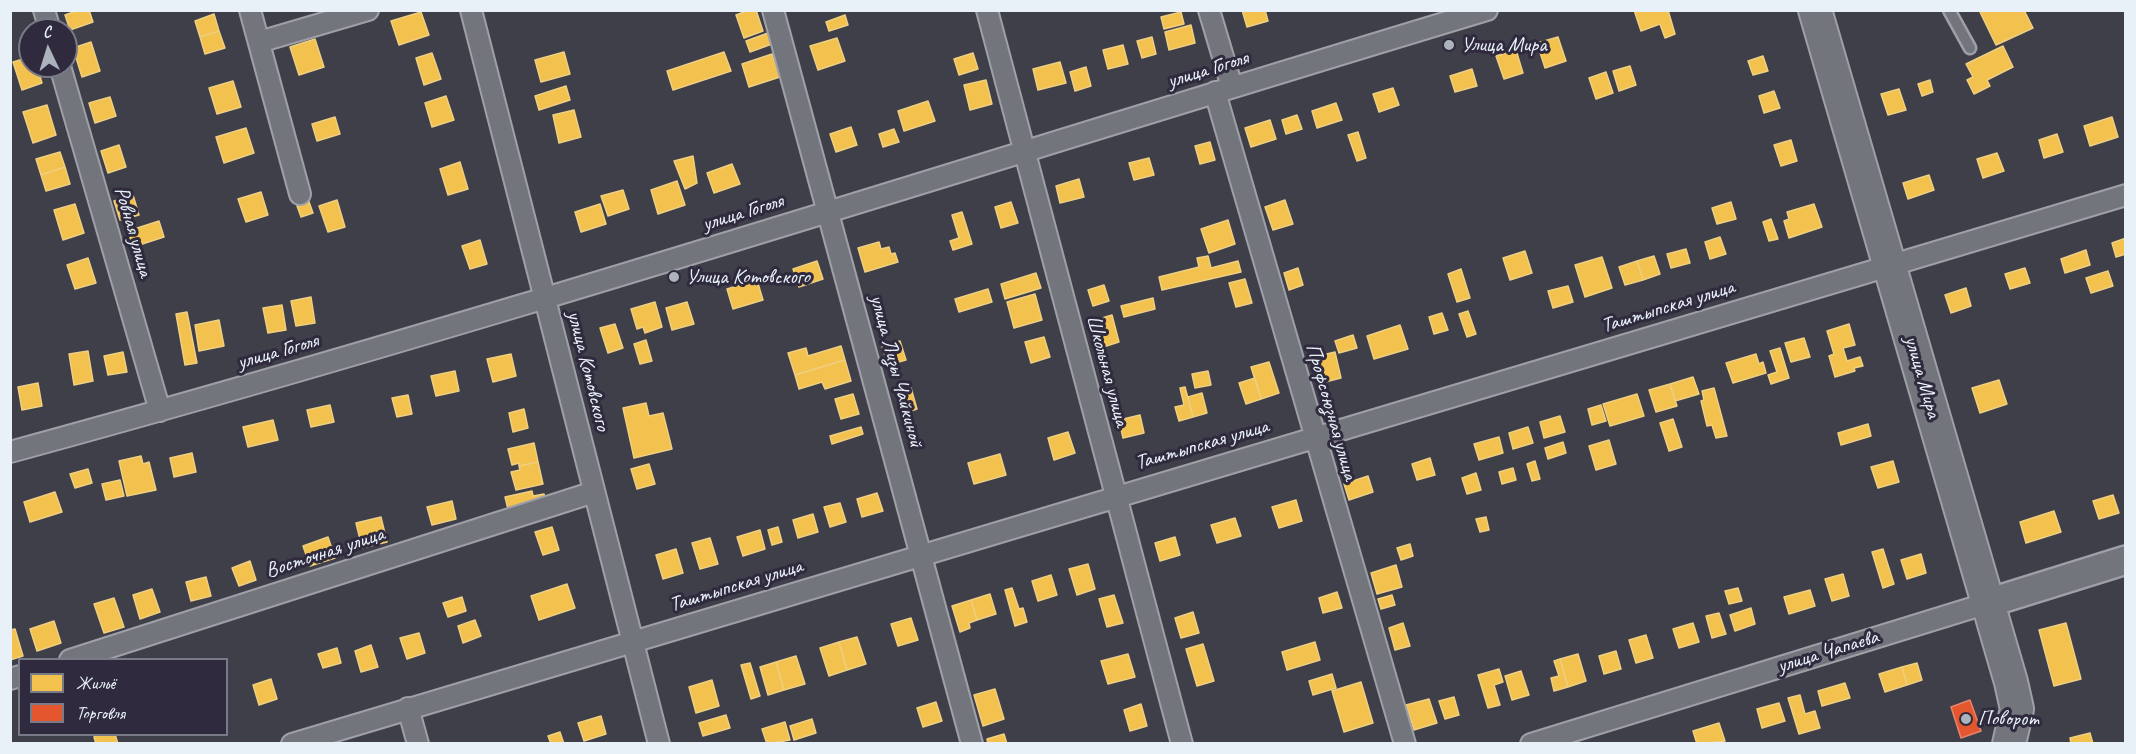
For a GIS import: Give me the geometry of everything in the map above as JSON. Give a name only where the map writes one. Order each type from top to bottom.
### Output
[{"type":"main road","name":"улица Мира","points":[[1815,10],[2017,709]]},
{"type":"main road","points":[[2009,744],[2017,709]]},
{"type":"street","points":[[250,10],[300,194]]},
{"type":"street","points":[[259,42],[368,10]]},
{"type":"street","name":"улица Котовского","points":[[471,10],[659,744]]},
{"type":"street","name":"улица Лизы Чайкиной","points":[[773,10],[972,744]]},
{"type":"street","name":"Школьная улица","points":[[987,10],[1182,744]]},
{"type":"street","name":"Профсоюзная улица","points":[[1209,10],[1223,90],[1313,437],[1405,744]]},
{"type":"street","name":"улица Гоголя","points":[[10,452],[545,300],[1487,10]]},
{"type":"street","name":"Ровная улица","points":[[63,78],[160,411]]},
{"type":"street","name":"Таштыпская улица","points":[[292,744],[1115,495],[1891,267],[2126,195]]},
{"type":"street","name":"Восточная улица","points":[[76,658],[594,492]]},
{"type":"street","name":"улица Чапаева","points":[[1531,744],[2126,560]]},
{"type":"street","points":[[408,708],[418,744]]},
{"type":"street","name":"улица Мира","points":[[2017,709],[2027,744]]},
{"type":"lane","points":[[1949,10],[1970,48]]},
{"type":"building: Жильё","points":[[79,10],[89,10],[93,22],[78,27],[78,18],[66,18],[65,15]]},
{"type":"building: Жильё","points":[[756,10],[763,31],[744,38],[736,15]]},
{"type":"building: Жильё","points":[[1242,10],[1265,10],[1268,21],[1247,27]]},
{"type":"building: Жильё","points":[[1634,10],[1668,10],[1675,34],[1665,38],[1660,24],[1641,31]]},
{"type":"building: Жильё","points":[[1979,10],[2024,10],[2033,28],[1996,45]]},
{"type":"building: Жильё","points":[[421,12],[429,35],[399,45],[391,21]]},
{"type":"building: Жильё","points":[[1181,12],[1184,24],[1164,29],[1161,17]]},
{"type":"building: Жильё","points":[[214,14],[219,31],[200,37],[195,21]]},
{"type":"building: Жильё","points":[[845,15],[848,25],[829,31],[826,22]]},
{"type":"building: Жильё","points":[[1191,25],[1195,43],[1169,50],[1165,32]]},
{"type":"building: Жильё","points":[[219,31],[225,48],[205,54],[200,37]]},
{"type":"building: Жильё","points":[[768,33],[772,44],[750,52],[746,41]]},
{"type":"building: Жильё","points":[[1152,37],[1156,54],[1142,58],[1137,41]]},
{"type":"building: Жильё","points":[[1558,37],[1566,61],[1545,68],[1537,43]]},
{"type":"building: Жильё","points":[[837,38],[845,61],[818,70],[810,46]]},
{"type":"building: Жильё","points":[[315,39],[324,67],[299,75],[290,47]]},
{"type":"building: Жильё","points":[[91,42],[100,71],[82,77],[78,64],[78,46]]},
{"type":"building: Жильё","points":[[1123,45],[1128,64],[1108,69],[1103,50]]},
{"type":"building: Жильё","points":[[2003,46],[2013,67],[1987,80],[1990,86],[1974,94],[1967,80],[1973,77],[1966,64]]},
{"type":"building: Жильё","points":[[1516,50],[1523,73],[1504,79],[1496,56]]},
{"type":"building: Жильё","points":[[564,52],[570,74],[541,82],[535,60]]},
{"type":"building: Жильё","points":[[724,52],[731,71],[673,90],[667,71]]},
{"type":"building: Жильё","points":[[432,53],[441,79],[424,85],[416,58]]},
{"type":"building: Жильё","points":[[973,53],[978,69],[959,75],[954,59]]},
{"type":"building: Жильё","points":[[772,54],[780,77],[749,87],[742,64]]},
{"type":"building: Жильё","points":[[1763,56],[1768,71],[1753,75],[1748,61]]},
{"type":"building: Жильё","points":[[18,61],[18,78],[13,62]]},
{"type":"building: Жильё","points":[[1060,62],[1066,83],[1038,90],[1033,69]]},
{"type":"building: Жильё","points":[[1630,66],[1636,85],[1619,91],[1613,71]]},
{"type":"building: Жильё","points":[[1086,67],[1091,86],[1075,91],[1070,72]]},
{"type":"building: Жильё","points":[[1472,69],[1477,86],[1455,92],[1450,76]]},
{"type":"building: Жильё","points":[[1606,72],[1613,93],[1596,99],[1589,78]]},
{"type":"building: Жильё","points":[[18,78],[41,78],[42,83],[22,90]]},
{"type":"building: Жильё","points":[[986,80],[992,104],[970,110],[964,85]]},
{"type":"building: Жильё","points":[[1930,80],[1933,92],[1922,96],[1918,84]]},
{"type":"building: Жильё","points":[[233,81],[241,107],[217,114],[209,88]]},
{"type":"building: Жильё","points":[[566,86],[570,100],[539,110],[535,96]]},
{"type":"building: Жильё","points":[[1393,88],[1399,105],[1379,112],[1373,94]]},
{"type":"building: Жильё","points":[[1899,89],[1906,110],[1888,115],[1881,94]]},
{"type":"building: Жильё","points":[[1774,91],[1780,108],[1764,113],[1759,96]]},
{"type":"building: Жильё","points":[[446,96],[454,120],[432,127],[425,103]]},
{"type":"building: Жильё","points":[[110,97],[116,116],[95,123],[89,103]]},
{"type":"building: Жильё","points":[[928,101],[935,121],[904,131],[898,111]]},
{"type":"building: Жильё","points":[[1336,103],[1342,120],[1317,128],[1312,111]]},
{"type":"building: Жильё","points":[[47,105],[56,135],[33,143],[23,112]]},
{"type":"building: Жильё","points":[[574,110],[581,137],[559,143],[553,115]]},
{"type":"building: Жильё","points":[[1297,115],[1302,129],[1286,134],[1282,120]]},
{"type":"building: Жильё","points":[[335,117],[340,134],[317,141],[312,124]]},
{"type":"building: Жильё","points":[[2112,117],[2118,137],[2090,146],[2084,126]]},
{"type":"building: Жильё","points":[[1270,120],[1276,139],[1251,147],[1245,128]]},
{"type":"building: Жильё","points":[[851,127],[857,145],[836,152],[830,134]]},
{"type":"building: Жильё","points":[[246,128],[254,153],[224,163],[216,137]]},
{"type":"building: Жильё","points":[[894,129],[899,142],[883,147],[879,134]]},
{"type":"building: Жильё","points":[[1358,132],[1366,158],[1357,161],[1348,135]]},
{"type":"building: Жильё","points":[[2057,134],[2063,152],[2044,158],[2039,140]]},
{"type":"building: Жильё","points":[[1791,140],[1797,161],[1781,166],[1774,145]]},
{"type":"building: Жильё","points":[[1210,142],[1215,160],[1200,164],[1195,146]]},
{"type":"building: Жильё","points":[[119,145],[126,167],[108,173],[101,151]]},
{"type":"building: Жильё","points":[[60,152],[65,167],[41,175],[36,159]]},
{"type":"building: Жильё","points":[[1997,153],[2004,171],[1983,178],[1977,159]]},
{"type":"building: Жильё","points":[[693,156],[697,183],[685,189],[674,161]]},
{"type":"building: Жильё","points":[[1149,158],[1154,175],[1134,180],[1129,163]]},
{"type":"building: Жильё","points":[[460,162],[468,189],[448,195],[440,169]]},
{"type":"building: Жильё","points":[[732,164],[740,184],[714,193],[707,173]]},
{"type":"building: Жильё","points":[[65,167],[70,184],[46,191],[41,175]]},
{"type":"building: Жильё","points":[[1929,175],[1934,190],[1908,199],[1903,183]]},
{"type":"building: Жильё","points":[[1079,179],[1084,197],[1060,203],[1056,186]]},
{"type":"building: Жильё","points":[[677,181],[685,205],[658,214],[651,190]]},
{"type":"building: Жильё","points":[[623,190],[629,209],[608,216],[601,196]]},
{"type":"building: Жильё","points":[[261,192],[268,215],[246,222],[238,199]]},
{"type":"building: Жильё","points":[[133,195],[139,215],[120,220],[114,201]]},
{"type":"building: Жильё","points":[[308,199],[313,213],[301,217],[296,203]]},
{"type":"building: Жильё","points":[[337,200],[345,227],[328,232],[319,206]]},
{"type":"building: Жильё","points":[[1285,200],[1293,224],[1273,230],[1265,207]]},
{"type":"building: Жильё","points":[[1011,202],[1018,223],[1001,228],[995,207]]},
{"type":"building: Жильё","points":[[1731,202],[1736,219],[1717,224],[1712,208]]},
{"type":"building: Жильё","points":[[75,204],[84,233],[63,240],[54,210]]},
{"type":"building: Жильё","points":[[600,204],[606,224],[581,232],[575,212]]},
{"type":"building: Жильё","points":[[1814,204],[1822,227],[1789,238],[1784,221],[1789,219],[1787,212]]},
{"type":"building: Жильё","points":[[962,212],[972,244],[953,250],[950,241],[959,238],[952,215]]},
{"type":"building: Жильё","points":[[1771,219],[1778,239],[1769,241],[1763,222]]},
{"type":"building: Жильё","points":[[1228,220],[1235,244],[1209,253],[1201,229]]},
{"type":"building: Жильё","points":[[159,221],[164,237],[133,247],[128,231]]},
{"type":"building: Жильё","points":[[1720,237],[1726,254],[1710,259],[1705,242]]},
{"type":"building: Жильё","points":[[2126,238],[2126,254],[2116,257],[2112,243]]},
{"type":"building: Жильё","points":[[480,240],[487,264],[470,269],[462,246]]},
{"type":"building: Жильё","points":[[879,242],[881,249],[889,247],[891,254],[895,253],[898,262],[865,272],[858,248]]},
{"type":"building: Жильё","points":[[1686,249],[1690,263],[1671,268],[1667,254]]},
{"type":"building: Жильё","points":[[2086,250],[2090,265],[2065,273],[2061,259]]},
{"type":"building: Жильё","points":[[1525,251],[1532,273],[1510,280],[1503,258]]},
{"type":"building: Жильё","points":[[1208,256],[1211,268],[1238,261],[1241,272],[1162,290],[1159,277],[1199,267],[1197,258]]},
{"type":"building: Жильё","points":[[1654,256],[1660,274],[1643,280],[1637,261]]},
{"type":"building: Жильё","points":[[1602,257],[1612,288],[1585,297],[1575,265]]},
{"type":"building: Жильё","points":[[88,258],[96,283],[75,289],[67,265]]},
{"type":"building: Жильё","points":[[817,261],[823,279],[799,287],[793,269]]},
{"type":"building: Жильё","points":[[1637,261],[1643,280],[1625,285],[1619,267]]},
{"type":"building: Жильё","points":[[1298,268],[1303,285],[1289,290],[1284,273]]},
{"type":"building: Жильё","points":[[2025,268],[2030,283],[2010,289],[2005,274]]},
{"type":"building: Жильё","points":[[1461,269],[1470,298],[1457,302],[1448,274]]},
{"type":"building: Жильё","points":[[2108,271],[2113,286],[2091,293],[2086,278]]},
{"type":"building: Жильё","points":[[1036,273],[1041,288],[1005,299],[1001,284]]},
{"type":"building: Жильё","points":[[1245,279],[1252,303],[1236,307],[1229,283]]},
{"type":"building: Жильё","points":[[757,280],[763,300],[733,309],[727,289]]},
{"type":"building: Жильё","points":[[1104,285],[1109,301],[1093,306],[1088,290]]},
{"type":"building: Жильё","points":[[1568,286],[1573,302],[1553,308],[1548,291]]},
{"type":"building: Жильё","points":[[1966,288],[1971,306],[1951,313],[1945,295]]},
{"type":"building: Жильё","points":[[988,289],[992,302],[959,312],[955,299]]},
{"type":"building: Жильё","points":[[1035,294],[1042,320],[1014,328],[1007,302]]},
{"type":"building: Жильё","points":[[311,297],[315,323],[296,326],[291,301]]},
{"type":"building: Жильё","points":[[1153,298],[1155,309],[1124,317],[1121,306]]},
{"type":"building: Жильё","points":[[655,302],[662,327],[645,333],[643,327],[637,329],[631,309]]},
{"type":"building: Жильё","points":[[687,302],[694,324],[672,330],[666,308]]},
{"type":"building: Жильё","points":[[282,305],[286,330],[268,333],[263,308]]},
{"type":"building: Жильё","points":[[1468,311],[1476,334],[1467,337],[1459,314]]},
{"type":"building: Жильё","points":[[187,312],[197,363],[185,365],[176,314]]},
{"type":"building: Жильё","points":[[1442,313],[1448,330],[1434,334],[1429,317]]},
{"type":"building: Жильё","points":[[1112,315],[1119,342],[1100,348],[1092,321]]},
{"type":"building: Жильё","points":[[219,320],[224,346],[199,351],[195,325]]},
{"type":"building: Жильё","points":[[615,324],[623,348],[608,353],[600,328]]},
{"type":"building: Жильё","points":[[1849,324],[1855,345],[1843,348],[1847,361],[1860,357],[1863,366],[1835,377],[1829,356],[1834,354],[1827,331]]},
{"type":"building: Жильё","points":[[1400,325],[1408,349],[1374,359],[1367,336]]},
{"type":"building: Жильё","points":[[1353,335],[1357,348],[1339,353],[1335,341]]},
{"type":"building: Жильё","points":[[1044,337],[1050,357],[1031,363],[1025,342]]},
{"type":"building: Жильё","points":[[1804,338],[1810,357],[1791,362],[1785,343]]},
{"type":"building: Жильё","points":[[646,340],[652,361],[640,364],[634,344]]},
{"type":"building: Жильё","points":[[900,341],[906,360],[888,365],[882,346]]},
{"type":"building: Жильё","points":[[841,346],[845,360],[795,375],[788,353],[806,348],[808,356]]},
{"type":"building: Жильё","points":[[1780,348],[1789,378],[1771,384],[1768,375],[1777,372],[1770,351]]},
{"type":"building: Жильё","points":[[88,351],[93,381],[74,385],[69,354]]},
{"type":"building: Жильё","points":[[123,352],[127,372],[108,375],[104,356]]},
{"type":"building: Жильё","points":[[1335,352],[1341,378],[1321,383],[1314,357]]},
{"type":"building: Жильё","points":[[511,354],[516,376],[493,382],[487,359]]},
{"type":"building: Жильё","points":[[1756,354],[1759,364],[1763,362],[1766,373],[1733,383],[1726,363]]},
{"type":"building: Жильё","points":[[845,360],[851,381],[825,389],[822,382],[799,389],[795,375]]},
{"type":"building: Жильё","points":[[1269,362],[1279,393],[1261,399],[1251,367]]},
{"type":"building: Жильё","points":[[455,371],[459,391],[436,396],[431,376]]},
{"type":"building: Жильё","points":[[1208,371],[1211,385],[1195,388],[1192,374]]},
{"type":"building: Жильё","points":[[1693,377],[1699,394],[1675,401],[1670,384]]},
{"type":"building: Жильё","points":[[1255,378],[1261,399],[1246,404],[1239,383]]},
{"type":"building: Жильё","points":[[1999,380],[2007,404],[1980,413],[1972,388]]},
{"type":"building: Жильё","points":[[38,383],[42,406],[22,410],[18,387]]},
{"type":"building: Жильё","points":[[1670,384],[1677,406],[1656,412],[1649,390]]},
{"type":"building: Жильё","points":[[1185,387],[1193,417],[1179,421],[1175,407],[1184,405],[1180,388]]},
{"type":"building: Жильё","points":[[911,388],[917,409],[902,414],[896,392]]},
{"type":"building: Жильё","points":[[1714,388],[1727,436],[1716,438],[1712,425],[1707,426],[1701,401],[1704,400],[1702,391]]},
{"type":"building: Жильё","points":[[1202,393],[1207,413],[1193,417],[1188,397]]},
{"type":"building: Жильё","points":[[853,394],[859,414],[841,419],[835,399]]},
{"type":"building: Жильё","points":[[1637,394],[1644,416],[1610,426],[1603,404]]},
{"type":"building: Жильё","points":[[408,395],[412,414],[397,417],[392,398]]},
{"type":"building: Жильё","points":[[646,403],[649,416],[663,413],[672,449],[634,458],[623,408]]},
{"type":"building: Жильё","points":[[330,405],[334,422],[311,427],[307,410]]},
{"type":"building: Жильё","points":[[1601,405],[1606,421],[1592,425],[1588,409]]},
{"type":"building: Жильё","points":[[524,409],[528,428],[513,432],[509,413]]},
{"type":"building: Жильё","points":[[1140,415],[1144,433],[1123,438],[1119,420]]},
{"type":"building: Жильё","points":[[1560,416],[1565,432],[1544,438],[1540,422]]},
{"type":"building: Жильё","points":[[1673,419],[1682,447],[1669,451],[1660,423]]},
{"type":"building: Жильё","points":[[273,420],[278,440],[248,447],[243,427]]},
{"type":"building: Жильё","points":[[1868,424],[1871,436],[1841,445],[1838,433]]},
{"type":"building: Жильё","points":[[861,427],[863,434],[832,444],[830,436]]},
{"type":"building: Жильё","points":[[1528,427],[1533,443],[1513,449],[1509,433]]},
{"type":"building: Жильё","points":[[1068,432],[1075,453],[1054,460],[1048,438]]},
{"type":"building: Жильё","points":[[1499,437],[1503,453],[1479,460],[1474,444]]},
{"type":"building: Жильё","points":[[1609,440],[1616,464],[1596,470],[1589,446]]},
{"type":"building: Жильё","points":[[1563,442],[1566,453],[1548,459],[1545,448]]},
{"type":"building: Жильё","points":[[534,443],[538,462],[512,465],[508,449]]},
{"type":"building: Жильё","points":[[192,453],[196,472],[174,477],[170,458]]},
{"type":"building: Жильё","points":[[1000,454],[1006,475],[974,484],[968,463]]},
{"type":"building: Жильё","points":[[141,456],[143,464],[149,462],[156,490],[127,496],[119,461]]},
{"type":"building: Жильё","points":[[1430,458],[1435,475],[1417,480],[1412,464]]},
{"type":"building: Жильё","points":[[1535,461],[1540,479],[1532,481],[1527,464]]},
{"type":"building: Жильё","points":[[1893,461],[1899,482],[1878,488],[1871,467]]},
{"type":"building: Жильё","points":[[538,462],[543,484],[516,490],[511,472],[520,470],[519,466]]},
{"type":"building: Жильё","points":[[649,464],[655,484],[637,489],[631,469]]},
{"type":"building: Жильё","points":[[1513,468],[1516,480],[1502,484],[1499,472]]},
{"type":"building: Жильё","points":[[88,469],[92,483],[75,488],[70,474]]},
{"type":"building: Жильё","points":[[1476,473],[1481,490],[1467,494],[1462,478]]},
{"type":"building: Жильё","points":[[1368,476],[1373,492],[1349,500],[1344,484]]},
{"type":"building: Жильё","points":[[120,480],[124,496],[106,500],[102,484]]},
{"type":"building: Жильё","points":[[532,491],[533,496],[544,494],[546,500],[508,509],[505,497]]},
{"type":"building: Жильё","points":[[55,492],[62,512],[30,522],[24,502]]},
{"type":"building: Жильё","points":[[877,493],[883,511],[862,517],[857,499]]},
{"type":"building: Жильё","points":[[2113,495],[2119,513],[2099,519],[2093,501]]},
{"type":"building: Жильё","points":[[1296,500],[1302,521],[1279,528],[1272,507]]},
{"type":"building: Жильё","points":[[452,501],[456,519],[432,525],[427,507]]},
{"type":"building: Жильё","points":[[840,503],[846,522],[830,527],[824,507]]},
{"type":"building: Жильё","points":[[2054,511],[2061,532],[2026,543],[2020,522]]},
{"type":"building: Жильё","points":[[813,514],[818,532],[798,538],[793,520]]},
{"type":"building: Жильё","points":[[381,517],[387,542],[362,548],[356,523]]},
{"type":"building: Жильё","points":[[1486,517],[1489,530],[1480,532],[1476,519]]},
{"type":"building: Жильё","points":[[1235,518],[1241,536],[1217,543],[1211,525]]},
{"type":"building: Жильё","points":[[552,527],[559,550],[543,555],[535,532]]},
{"type":"building: Жильё","points":[[778,527],[782,542],[772,545],[768,530]]},
{"type":"building: Жильё","points":[[760,530],[765,549],[743,556],[737,537]]},
{"type":"building: Жильё","points":[[328,537],[335,558],[310,566],[303,546]]},
{"type":"building: Жильё","points":[[1175,537],[1180,555],[1160,561],[1155,543]]},
{"type":"building: Жильё","points":[[710,538],[718,564],[700,569],[692,543]]},
{"type":"building: Жильё","points":[[1410,544],[1413,556],[1401,560],[1397,548]]},
{"type":"building: Жильё","points":[[676,549],[683,573],[663,579],[656,555]]},
{"type":"building: Жильё","points":[[1883,549],[1894,584],[1883,588],[1872,552]]},
{"type":"building: Жильё","points":[[1921,554],[1926,573],[1907,579],[1901,560]]},
{"type":"building: Жильё","points":[[250,561],[256,580],[239,586],[232,568]]},
{"type":"building: Жильё","points":[[1088,564],[1095,589],[1077,595],[1069,569]]},
{"type":"building: Жильё","points":[[1396,565],[1402,587],[1377,594],[1371,573]]},
{"type":"building: Жильё","points":[[1843,574],[1849,596],[1832,601],[1825,579]]},
{"type":"building: Жильё","points":[[1051,575],[1057,595],[1038,601],[1032,581]]},
{"type":"building: Жильё","points":[[206,577],[211,596],[191,601],[186,582]]},
{"type":"building: Жильё","points":[[567,584],[575,608],[539,620],[531,596]]},
{"type":"building: Жильё","points":[[1012,588],[1019,609],[1023,608],[1027,622],[1015,626],[1005,590]]},
{"type":"building: Жильё","points":[[1738,588],[1742,601],[1729,604],[1725,591]]},
{"type":"building: Жильё","points":[[152,589],[160,612],[140,619],[133,595]]},
{"type":"building: Жильё","points":[[1810,590],[1815,606],[1789,614],[1784,597]]},
{"type":"building: Жильё","points":[[1337,592],[1342,608],[1323,613],[1319,598]]},
{"type":"building: Жильё","points":[[990,594],[996,614],[977,620],[971,600]]},
{"type":"building: Жильё","points":[[1114,595],[1123,623],[1107,627],[1099,599]]},
{"type":"building: Жильё","points":[[1392,595],[1395,605],[1381,609],[1378,599]]},
{"type":"building: Жильё","points":[[462,597],[466,611],[448,617],[443,603]]},
{"type":"building: Жильё","points":[[114,598],[124,627],[104,633],[94,604]]},
{"type":"building: Жильё","points":[[971,600],[977,620],[969,623],[970,628],[960,632],[952,606]]},
{"type":"building: Жильё","points":[[1751,608],[1755,624],[1735,631],[1730,615]]},
{"type":"building: Жильё","points":[[1193,612],[1199,633],[1181,638],[1175,618]]},
{"type":"building: Жильё","points":[[1719,613],[1726,634],[1712,638],[1706,616]]},
{"type":"building: Жильё","points":[[911,618],[918,640],[898,646],[891,624]]},
{"type":"building: Жильё","points":[[475,620],[481,636],[463,643],[458,626]]},
{"type":"building: Жильё","points":[[54,621],[61,643],[37,651],[30,629]]},
{"type":"building: Жильё","points":[[1403,623],[1410,646],[1395,650],[1389,628]]},
{"type":"building: Жильё","points":[[1693,623],[1699,642],[1679,648],[1673,629]]},
{"type":"building: Жильё","points":[[2066,623],[2081,679],[2054,686],[2039,630]]},
{"type":"building: Жильё","points":[[15,629],[23,656],[10,660],[10,630]]},
{"type":"building: Жильё","points":[[419,633],[425,653],[407,659],[400,638]]},
{"type":"building: Жильё","points":[[1646,635],[1653,658],[1636,663],[1629,640]]},
{"type":"building: Жильё","points":[[857,637],[866,664],[847,670],[839,642]]},
{"type":"building: Жильё","points":[[839,642],[847,670],[829,676],[820,648]]},
{"type":"building: Жильё","points":[[1315,642],[1320,660],[1287,670],[1282,652]]},
{"type":"building: Жильё","points":[[1203,644],[1214,681],[1197,686],[1186,649]]},
{"type":"building: Жильё","points":[[371,645],[378,667],[361,672],[355,651]]},
{"type":"building: Жильё","points":[[337,648],[341,663],[323,668],[318,654]]},
{"type":"building: Жильё","points":[[1616,651],[1621,669],[1604,674],[1599,656]]},
{"type":"building: Жильё","points":[[1128,654],[1135,677],[1108,684],[1101,661]]},
{"type":"building: Жильё","points":[[1578,654],[1586,681],[1568,687],[1560,659]]},
{"type":"building: Жильё","points":[[796,656],[805,684],[784,690],[776,662]]},
{"type":"building: Жильё","points":[[1560,659],[1568,687],[1554,691],[1551,678],[1559,676],[1554,661]]},
{"type":"building: Жильё","points":[[776,662],[784,690],[768,695],[760,667]]},
{"type":"building: Жильё","points":[[750,663],[760,696],[751,699],[741,665]]},
{"type":"building: Жильё","points":[[1917,663],[1922,680],[1907,685],[1902,667]]},
{"type":"building: Жильё","points":[[1902,667],[1907,685],[1885,692],[1879,674]]},
{"type":"building: Жильё","points":[[1499,669],[1503,682],[1494,685],[1500,705],[1488,708],[1478,675]]},
{"type":"building: Жильё","points":[[1521,671],[1529,695],[1512,700],[1505,676]]},
{"type":"building: Жильё","points":[[1332,674],[1336,688],[1313,695],[1309,681]]},
{"type":"building: Жильё","points":[[271,679],[277,699],[259,705],[253,685]]},
{"type":"building: Жильё","points":[[712,680],[719,706],[696,713],[689,687]]},
{"type":"building: Жильё","points":[[1361,682],[1373,723],[1344,732],[1332,691]]},
{"type":"building: Жильё","points":[[1845,683],[1850,698],[1822,706],[1818,691]]},
{"type":"building: Жильё","points":[[995,689],[1004,719],[983,726],[974,695]]},
{"type":"building: Жильё","points":[[1800,695],[1805,714],[1815,711],[1820,728],[1799,734],[1788,698]]},
{"type":"building: Жильё","points":[[1454,697],[1459,715],[1445,719],[1439,701]]},
{"type":"building: Жильё","points":[[1429,699],[1437,723],[1414,730],[1406,705]]},
{"type":"building: Жильё","points":[[936,702],[942,721],[923,727],[917,708]]},
{"type":"building: Жильё","points":[[1779,703],[1785,721],[1762,728],[1757,709]]},
{"type":"building: Жильё","points":[[1141,704],[1147,726],[1130,731],[1124,710]]},
{"type":"building: Жильё","points":[[726,715],[730,728],[703,736],[699,723]]},
{"type":"building: Жильё","points":[[601,716],[606,734],[584,741],[578,723]]},
{"type":"building: Жильё","points":[[812,719],[816,733],[794,740],[790,726]]},
{"type":"building: Жильё","points":[[785,722],[790,740],[767,744],[762,729]]},
{"type":"building: Жильё","points":[[1719,723],[1725,741],[1697,744],[1693,731]]},
{"type":"building: Жильё","points":[[560,732],[564,744],[551,744],[548,736]]},
{"type":"building: Жильё","points":[[2090,733],[2093,744],[2071,744],[2070,738]]},
{"type":"building: Жильё","points":[[1004,734],[1007,744],[988,744],[987,739]]},
{"type":"building: Жильё","points":[[116,736],[118,744],[96,744],[94,737]]},
{"type":"building: Торговля","name":"Поворот","points":[[1970,700],[1981,731],[1961,738],[1951,707]]},
{"type":"place","name":"Улица Мира","points":[[1449,45]]},
{"type":"place","name":"Улица Котовского","points":[[674,277]]},
{"type":"place","name":"Поворот","points":[[1966,719]]}]
